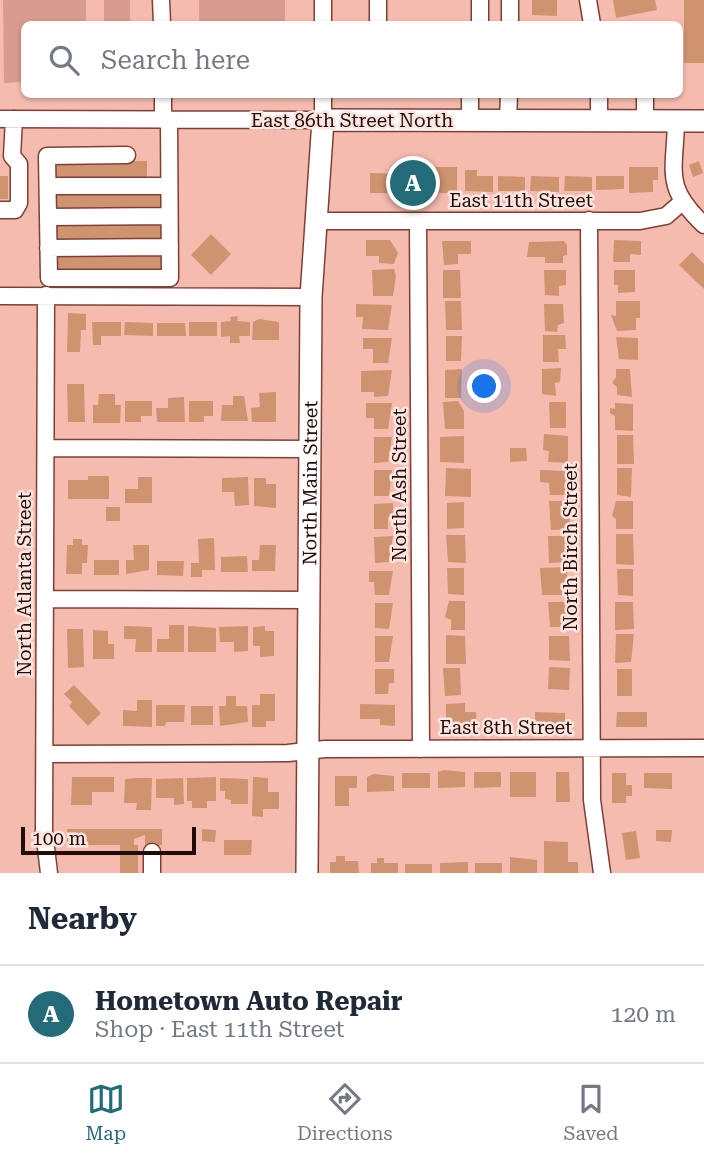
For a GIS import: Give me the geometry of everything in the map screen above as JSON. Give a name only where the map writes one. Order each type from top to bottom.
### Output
[{"type":"main road","name":"East 86th Street North","points":[[323,120],[704,121]]},
{"type":"main road","name":"North Main Street","points":[[307,873],[312,297],[314,221],[323,152],[323,120]]},
{"type":"street","points":[[161,0],[162,21]]},
{"type":"street","points":[[323,0],[323,21]]},
{"type":"street","points":[[378,0],[378,21]]},
{"type":"street","points":[[480,0],[480,21]]},
{"type":"street","points":[[510,0],[510,21]]},
{"type":"street","points":[[588,0],[592,21]]},
{"type":"street","points":[[127,155],[47,156],[49,278],[170,278],[169,186],[163,98]]},
{"type":"street","name":"North Main Street","points":[[323,98],[323,120]]},
{"type":"street","points":[[470,98],[470,120]]},
{"type":"street","points":[[510,98],[514,120]]},
{"type":"street","points":[[514,120],[518,98]]},
{"type":"street","points":[[599,98],[599,120]]},
{"type":"street","points":[[645,98],[645,121]]},
{"type":"street","points":[[0,210],[15,210],[19,203],[19,164],[6,159],[7,119]]},
{"type":"street","name":"East 86th Street North","points":[[7,119],[323,120]]},
{"type":"street","points":[[676,121],[674,180],[681,203],[704,225]]},
{"type":"street","points":[[48,186],[169,186]]},
{"type":"street","name":"East 11th Street","points":[[314,221],[653,220],[666,216],[681,203]]},
{"type":"street","points":[[48,217],[169,216]]},
{"type":"street","name":"North Birch Street","points":[[589,220],[592,748],[594,821],[602,873]]},
{"type":"street","name":"North Ash Street","points":[[418,222],[421,749]]},
{"type":"street","points":[[48,248],[170,247]]},
{"type":"street","name":"North Atlanta Street","points":[[46,295],[44,831],[49,873]]},
{"type":"street","points":[[0,296],[312,297]]},
{"type":"street","points":[[46,448],[310,449]]},
{"type":"street","points":[[45,599],[309,600]]},
{"type":"street","name":"East 8th Street","points":[[45,754],[704,748]]},
{"type":"street","points":[[152,852],[152,873]]},
{"type":"shaded area","points":[[3,0],[86,0],[86,21],[21,21],[21,82],[4,83]]},
{"type":"shaded area","points":[[104,0],[130,0],[130,21],[104,21]]},
{"type":"shaded area","points":[[199,0],[285,0],[285,21],[199,21]]},
{"type":"building","points":[[532,0],[557,0],[557,16],[532,15]]},
{"type":"building","points":[[613,0],[655,0],[657,10],[616,18]]},
{"type":"building","points":[[684,0],[704,0],[704,63],[684,63]]},
{"type":"building","points":[[147,161],[147,178],[56,178],[56,162]]},
{"type":"building","points":[[699,161],[703,173],[693,177],[689,165]]},
{"type":"building","points":[[419,167],[457,167],[457,193],[370,193],[370,173],[419,174]]},
{"type":"building","points":[[629,167],[658,167],[658,180],[653,180],[653,192],[629,193]]},
{"type":"building","points":[[465,170],[477,170],[477,176],[493,176],[493,192],[465,191]]},
{"type":"building","points":[[0,176],[8,176],[8,199],[0,199]]},
{"type":"building","points":[[498,176],[525,177],[525,191],[498,191]]},
{"type":"building","points":[[531,176],[559,177],[559,192],[530,191]]},
{"type":"building","points":[[565,176],[592,177],[592,191],[564,191]]},
{"type":"building","points":[[596,176],[624,176],[624,189],[596,190]]},
{"type":"building","points":[[163,192],[163,209],[55,210],[55,193]]},
{"type":"building","points":[[55,223],[163,224],[163,241],[55,240]]},
{"type":"building","points":[[211,234],[231,254],[211,275],[191,255]]},
{"type":"building","points":[[366,240],[390,240],[398,253],[394,264],[379,263],[379,256],[366,256]]},
{"type":"building","points":[[614,240],[641,241],[641,255],[630,254],[630,262],[613,262]]},
{"type":"building","points":[[442,241],[471,241],[471,254],[458,254],[458,264],[444,265]]},
{"type":"building","points":[[564,241],[567,255],[563,256],[563,263],[545,263],[545,257],[527,257],[529,242]]},
{"type":"building","points":[[692,252],[704,264],[704,289],[679,265]]},
{"type":"building","points":[[55,255],[163,255],[163,272],[55,271]]},
{"type":"building","points":[[394,269],[396,276],[393,296],[373,296],[372,270]]},
{"type":"building","points":[[443,270],[460,270],[461,298],[443,298]]},
{"type":"building","points":[[544,270],[566,270],[566,285],[559,286],[559,296],[545,295]]},
{"type":"building","points":[[614,270],[635,270],[635,292],[618,293],[618,285],[614,285]]},
{"type":"building","points":[[445,301],[461,301],[462,330],[446,330]]},
{"type":"building","points":[[616,301],[640,301],[640,318],[636,318],[636,330],[617,331],[611,315],[616,316]]},
{"type":"building","points":[[356,304],[392,305],[388,330],[362,329],[363,317],[356,317]]},
{"type":"building","points":[[544,304],[563,304],[564,323],[558,325],[557,332],[545,331]]},
{"type":"building","points":[[68,313],[86,314],[86,330],[81,330],[80,352],[67,352]]},
{"type":"building","points":[[238,316],[237,321],[250,322],[250,336],[239,336],[240,343],[230,343],[230,336],[221,337],[221,322],[231,321],[230,317]]},
{"type":"building","points":[[259,319],[279,322],[279,340],[252,340],[253,322]]},
{"type":"building","points":[[92,322],[121,322],[121,336],[101,336],[101,345],[93,345]]},
{"type":"building","points":[[125,322],[153,323],[153,336],[124,335]]},
{"type":"building","points":[[189,322],[217,322],[217,336],[189,336]]},
{"type":"building","points":[[157,323],[185,323],[186,336],[157,336]]},
{"type":"building","points":[[543,335],[565,335],[566,349],[558,349],[559,362],[543,362]]},
{"type":"building","points":[[446,336],[462,336],[461,361],[446,361]]},
{"type":"building","points":[[616,337],[638,338],[638,360],[619,359]]},
{"type":"building","points":[[363,338],[392,338],[388,363],[373,363],[373,349],[363,349]]},
{"type":"building","points":[[561,368],[560,382],[555,383],[556,396],[542,394],[542,369]]},
{"type":"building","points":[[462,369],[461,398],[445,398],[445,370]]},
{"type":"building","points":[[616,369],[630,369],[632,397],[617,395],[617,387],[612,383],[616,377]]},
{"type":"building","points":[[392,370],[388,396],[374,397],[374,392],[361,392],[361,371]]},
{"type":"building","points":[[67,384],[84,384],[85,422],[68,422]]},
{"type":"building","points":[[276,392],[276,422],[252,422],[251,408],[260,407],[259,393]]},
{"type":"building","points":[[99,394],[115,394],[115,405],[121,405],[120,423],[93,423],[93,405],[98,405]]},
{"type":"building","points":[[233,396],[244,396],[248,421],[221,421],[222,405],[233,405]]},
{"type":"building","points":[[184,397],[185,422],[157,422],[156,408],[168,408],[168,398]]},
{"type":"building","points":[[125,401],[152,401],[152,416],[141,416],[141,422],[125,422]]},
{"type":"building","points":[[189,401],[213,401],[213,416],[204,416],[204,422],[189,422]]},
{"type":"building","points":[[458,401],[464,411],[464,429],[445,429],[443,402]]},
{"type":"building","points":[[549,402],[566,402],[566,428],[550,428]]},
{"type":"building","points":[[366,403],[392,403],[388,429],[374,429],[374,418],[366,418]]},
{"type":"building","points":[[615,403],[633,404],[633,431],[615,430],[615,416],[610,413],[610,408],[615,409]]},
{"type":"building","points":[[544,434],[568,436],[568,463],[548,462],[549,451],[543,450]]},
{"type":"building","points":[[617,435],[633,435],[634,464],[617,464]]},
{"type":"building","points":[[464,436],[464,463],[440,462],[440,437]]},
{"type":"building","points":[[374,437],[392,437],[388,462],[374,463]]},
{"type":"building","points":[[510,448],[526,448],[527,461],[510,462]]},
{"type":"building","points":[[446,468],[471,469],[471,497],[445,496]]},
{"type":"building","points":[[617,468],[632,468],[631,497],[617,495]]},
{"type":"building","points":[[374,470],[392,470],[389,496],[374,496]]},
{"type":"building","points":[[540,470],[565,471],[567,495],[550,495],[549,483],[540,482]]},
{"type":"building","points":[[88,476],[109,476],[109,499],[68,499],[68,480],[88,480]]},
{"type":"building","points":[[138,477],[152,477],[152,503],[125,503],[125,489],[138,489]]},
{"type":"building","points":[[248,477],[249,505],[235,506],[234,492],[222,492],[222,478]]},
{"type":"building","points":[[254,478],[266,478],[266,484],[276,484],[276,508],[254,506]]},
{"type":"building","points":[[549,501],[569,501],[570,529],[551,530]]},
{"type":"building","points":[[616,501],[633,501],[633,529],[616,529],[616,519],[612,516]]},
{"type":"building","points":[[464,502],[464,528],[447,529],[447,503]]},
{"type":"building","points":[[393,503],[393,517],[388,517],[388,529],[374,529],[374,504]]},
{"type":"building","points":[[106,507],[120,507],[120,521],[106,521]]},
{"type":"building","points":[[616,534],[633,534],[634,565],[616,564]]},
{"type":"building","points":[[446,535],[465,535],[466,563],[448,562]]},
{"type":"building","points":[[393,536],[389,562],[375,563],[374,537]]},
{"type":"building","points":[[548,536],[568,536],[569,562],[549,563]]},
{"type":"building","points":[[214,538],[215,570],[202,570],[202,577],[191,577],[191,563],[199,563],[198,539]]},
{"type":"building","points":[[73,539],[82,539],[82,545],[88,545],[87,563],[82,563],[82,574],[66,574],[67,545],[73,545]]},
{"type":"building","points":[[133,545],[149,545],[149,570],[126,574],[126,560],[134,560]]},
{"type":"building","points":[[260,545],[276,545],[275,571],[252,571],[252,560],[259,560]]},
{"type":"building","points":[[247,556],[248,572],[221,572],[221,557]]},
{"type":"building","points":[[94,560],[119,560],[119,575],[94,575]]},
{"type":"building","points":[[157,561],[184,561],[183,576],[157,575]]},
{"type":"building","points":[[567,567],[567,595],[542,595],[540,568]]},
{"type":"building","points":[[447,568],[464,568],[464,595],[448,594]]},
{"type":"building","points":[[617,569],[633,569],[633,596],[618,595]]},
{"type":"building","points":[[369,571],[393,571],[389,595],[375,595],[374,582],[369,582]]},
{"type":"building","points":[[449,601],[465,601],[465,630],[451,630],[451,620],[445,617]]},
{"type":"building","points":[[548,602],[570,602],[571,627],[550,627]]},
{"type":"building","points":[[615,602],[633,602],[634,629],[615,630]]},
{"type":"building","points":[[375,603],[393,603],[389,629],[375,628]]},
{"type":"building","points":[[169,625],[184,625],[184,652],[157,652],[157,639],[169,639]]},
{"type":"building","points":[[124,626],[152,627],[152,652],[135,652],[136,639],[124,639]]},
{"type":"building","points":[[188,626],[216,628],[216,652],[188,652]]},
{"type":"building","points":[[248,626],[248,651],[234,652],[234,642],[220,642],[219,627]]},
{"type":"building","points":[[265,626],[265,631],[274,631],[274,656],[260,657],[260,646],[253,646],[253,627]]},
{"type":"building","points":[[67,629],[83,629],[84,667],[68,668]]},
{"type":"building","points":[[93,630],[108,631],[108,644],[114,644],[114,659],[93,659]]},
{"type":"building","points":[[616,634],[634,634],[631,662],[615,663]]},
{"type":"building","points":[[446,635],[465,636],[466,664],[446,664]]},
{"type":"building","points":[[375,636],[393,636],[389,662],[375,662]]},
{"type":"building","points":[[549,636],[569,636],[570,661],[549,660]]},
{"type":"building","points":[[549,667],[570,668],[569,690],[548,689]]},
{"type":"building","points":[[443,668],[460,668],[461,695],[445,696]]},
{"type":"building","points":[[375,669],[394,669],[394,683],[389,683],[388,694],[375,694]]},
{"type":"building","points":[[617,669],[632,669],[632,696],[617,696]]},
{"type":"building","points":[[74,685],[101,713],[88,726],[69,706],[72,702],[64,694]]},
{"type":"building","points":[[260,694],[275,694],[275,721],[266,721],[266,727],[252,727],[252,705],[260,705]]},
{"type":"building","points":[[226,696],[236,696],[236,706],[247,706],[248,722],[220,726],[219,706],[226,706]]},
{"type":"building","points":[[137,700],[152,700],[152,727],[123,726],[123,710],[137,711]]},
{"type":"building","points":[[465,703],[465,712],[476,712],[477,726],[446,727],[446,704]]},
{"type":"building","points":[[360,704],[395,705],[395,726],[380,725],[380,719],[360,719]]},
{"type":"building","points":[[156,705],[185,705],[184,722],[166,722],[165,726],[156,726]]},
{"type":"building","points":[[191,706],[213,706],[213,725],[191,725]]},
{"type":"building","points":[[535,712],[565,713],[565,727],[535,726]]},
{"type":"building","points":[[617,712],[647,712],[647,727],[616,727]]},
{"type":"building","points":[[438,772],[465,772],[465,787],[438,788]]},
{"type":"building","points":[[474,772],[501,772],[501,787],[474,788]]},
{"type":"building","points":[[510,772],[536,772],[536,797],[510,797]]},
{"type":"building","points":[[556,772],[569,772],[570,802],[556,802]]},
{"type":"building","points":[[402,773],[430,773],[430,788],[402,788]]},
{"type":"building","points":[[612,773],[626,773],[626,785],[632,785],[632,796],[626,796],[626,803],[612,803]]},
{"type":"building","points":[[644,773],[672,773],[672,789],[644,788]]},
{"type":"building","points":[[374,774],[394,776],[394,791],[367,792],[367,777]]},
{"type":"building","points":[[335,776],[357,776],[357,788],[349,788],[349,806],[335,806]]},
{"type":"building","points":[[72,777],[114,777],[114,792],[92,792],[92,805],[71,805]]},
{"type":"building","points":[[216,777],[216,801],[207,801],[207,808],[192,808],[192,801],[187,801],[187,778]]},
{"type":"building","points":[[253,777],[268,778],[268,792],[279,792],[279,809],[263,809],[263,817],[252,816]]},
{"type":"building","points":[[152,778],[151,810],[136,810],[137,803],[124,803],[125,779]]},
{"type":"building","points":[[183,778],[184,804],[174,805],[174,798],[156,798],[156,779]]},
{"type":"building","points":[[220,778],[248,779],[248,804],[231,804],[231,800],[225,799],[225,791],[220,791]]},
{"type":"building","points":[[67,829],[162,829],[162,845],[145,845],[145,835],[134,839],[134,845],[138,845],[138,873],[120,873],[120,845],[67,845]]},
{"type":"building","points":[[202,829],[216,830],[215,842],[202,841]]},
{"type":"building","points":[[656,830],[672,830],[671,842],[656,841]]},
{"type":"building","points":[[636,831],[640,858],[626,860],[622,833]]},
{"type":"building","points":[[224,840],[252,840],[251,855],[224,855]]},
{"type":"building","points":[[544,841],[568,842],[568,862],[578,862],[578,873],[544,873]]},
{"type":"building","points":[[336,856],[345,856],[345,861],[358,861],[359,873],[330,873],[330,862],[336,862]]},
{"type":"building","points":[[510,857],[537,860],[537,873],[510,873]]},
{"type":"building","points":[[377,858],[384,858],[384,863],[398,863],[398,873],[371,873],[371,863],[377,863]]},
{"type":"building","points":[[468,862],[468,873],[440,873],[440,863]]},
{"type":"building","points":[[475,863],[502,863],[502,873],[475,873]]},
{"type":"building","points":[[405,864],[432,864],[432,873],[405,873]]},
{"type":"place","name":"Hometown Auto Repair","points":[[413,183]]}]
